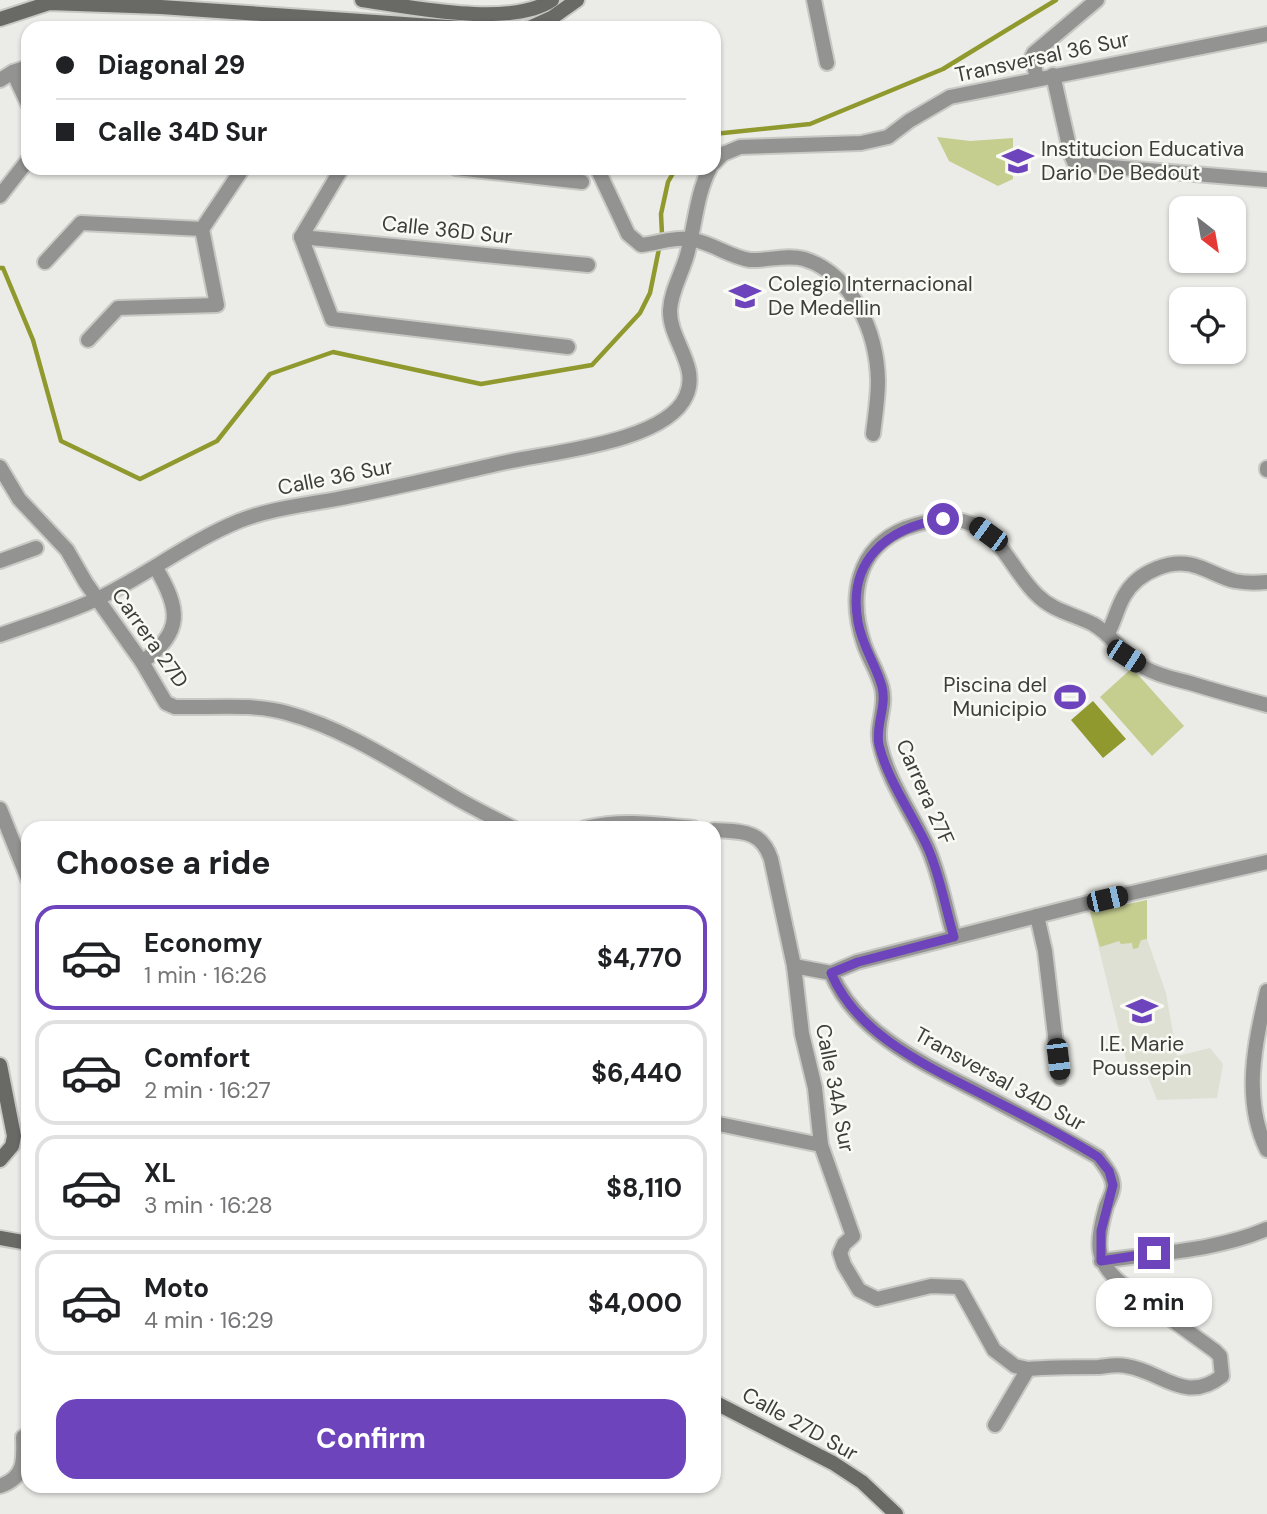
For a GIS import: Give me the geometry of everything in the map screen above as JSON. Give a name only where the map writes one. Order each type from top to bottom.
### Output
[{"type":"main road","points":[[362,0],[442,11],[510,14],[531,11],[552,0]]},
{"type":"main road","points":[[545,21],[577,0]]},
{"type":"main road","points":[[0,19],[49,3],[187,9],[298,21]]},
{"type":"main road","points":[[0,1065],[14,1136],[12,1146],[0,1160]]},
{"type":"main road","points":[[0,1238],[21,1242]]},
{"type":"main road","name":"Calle 27D Sur","points":[[721,1406],[833,1463],[862,1482],[896,1514]]},
{"type":"street","points":[[814,0],[827,63]]},
{"type":"street","points":[[1037,78],[1032,57],[1034,52],[1097,0]]},
{"type":"street","name":"Transversal 36 Sur","points":[[721,156],[740,147],[861,143],[888,137],[950,97],[1267,34]]},
{"type":"street","points":[[0,80],[21,69]]},
{"type":"street","points":[[13,72],[21,89]]},
{"type":"street","points":[[1053,75],[1075,164],[1267,180]]},
{"type":"street","points":[[0,196],[21,169]]},
{"type":"street","points":[[88,340],[118,308],[217,305],[202,229],[238,175]]},
{"type":"street","points":[[338,175],[301,237],[332,319],[568,347]]},
{"type":"street","points":[[524,175],[582,181]]},
{"type":"street","points":[[600,175],[628,234],[641,245],[686,239],[711,245],[733,256],[749,260],[802,258],[836,277],[853,298],[872,342],[878,379],[873,434]]},
{"type":"street","points":[[686,239],[706,175]]},
{"type":"street","points":[[44,262],[81,223],[202,229]]},
{"type":"street","name":"Calle 36D Sur","points":[[301,237],[588,265]]},
{"type":"street","name":"Calle 36 Sur","points":[[0,635],[98,598],[239,521],[268,512],[598,444],[654,426],[667,419],[687,396],[690,379],[687,361],[673,328],[670,311],[686,239]]},
{"type":"street","name":"Carrera 27D","points":[[0,467],[19,499],[67,550],[142,662],[166,703],[175,707],[235,706],[287,713],[330,729],[385,755],[453,797],[499,821]]},
{"type":"street","name":"Carrera 27F","points":[[954,937],[934,862],[886,767],[879,742],[878,725],[884,706],[883,690],[858,623],[856,583],[860,571],[884,542],[901,530],[932,521],[963,521],[988,534],[1026,583],[1043,600],[1062,612],[1092,624],[1107,635]]},
{"type":"street","points":[[0,561],[36,548]]},
{"type":"street","points":[[1267,582],[1235,581],[1198,566],[1171,564],[1148,572],[1135,581],[1124,596],[1107,635],[1126,656],[1163,676],[1267,705]]},
{"type":"street","points":[[142,662],[158,650],[173,624],[172,595],[156,568]]},
{"type":"street","points":[[0,809],[21,862]]},
{"type":"street","points":[[721,831],[755,836],[767,847],[775,871],[794,966],[831,973],[858,962],[954,937],[1267,862]]},
{"type":"street","points":[[1037,916],[1045,951],[1060,1078]]},
{"type":"street","name":"Calle 34A Sur","points":[[794,966],[802,1034],[815,1088],[821,1145],[853,1236],[844,1244],[840,1253],[859,1290],[877,1299],[931,1286],[959,1287],[994,1350],[1015,1366],[1028,1369],[1125,1366],[1185,1387],[1209,1386],[1222,1376],[1220,1356],[1108,1273],[1101,1261]]},
{"type":"street","name":"Transversal 34D Sur","points":[[831,973],[836,986],[852,1008],[892,1043],[926,1065],[1098,1157],[1109,1171],[1113,1185],[1101,1231],[1101,1261]]},
{"type":"street","points":[[1267,991],[1252,1076],[1255,1113],[1267,1150]]},
{"type":"street","points":[[721,1124],[821,1145]]},
{"type":"street","points":[[1101,1261],[1195,1248],[1251,1236],[1267,1229]]},
{"type":"street","points":[[995,1425],[1028,1369]]},
{"type":"street","points":[[0,1486],[18,1477],[21,1470]]},
{"type":"shaded area","points":[[937,137],[970,141],[1013,138],[1013,179],[998,186],[949,161]]},
{"type":"shaded area","points":[[1132,668],[1184,726],[1152,756],[1100,697]]},
{"type":"shaded area","points":[[1093,701],[1126,739],[1103,758],[1071,720]]},
{"type":"shaded area","name":"I.E. Marie Poussepin","points":[[1147,900],[1147,939],[1166,993],[1177,1056],[1210,1048],[1223,1064],[1217,1098],[1157,1100],[1144,1067],[1128,1068],[1090,912]]},
{"type":"shaded area","points":[[1147,900],[1147,939],[1141,940],[1138,948],[1133,949],[1132,943],[1121,944],[1119,941],[1100,947],[1090,912]]},
{"type":"waterway","points":[[721,133],[810,124],[943,69],[1056,0]]},
{"type":"waterway","points":[[0,268],[3,268],[33,340],[61,441],[140,479],[217,441],[270,374],[333,352],[481,384],[592,365],[640,313],[650,293],[662,234],[661,214],[672,175]]},
{"type":"place","name":"Institucion Educativa Dario De Bedout","points":[[1018,161]]},
{"type":"place","name":"Colegio Internacional De Medellin","points":[[745,296]]},
{"type":"place","name":"Piscina del Municipio","points":[[1070,697]]},
{"type":"place","name":"I.E. Marie Poussepin","points":[[1142,1011]]},
{"type":"route","points":[[943,519],[901,530],[884,542],[860,571],[856,583],[856,604],[863,642],[883,690],[884,706],[878,725],[879,742],[886,767],[934,862],[954,937],[858,962],[831,973],[836,986],[852,1008],[892,1043],[926,1065],[1098,1157],[1109,1171],[1113,1185],[1101,1231],[1101,1261],[1154,1253]]}]
